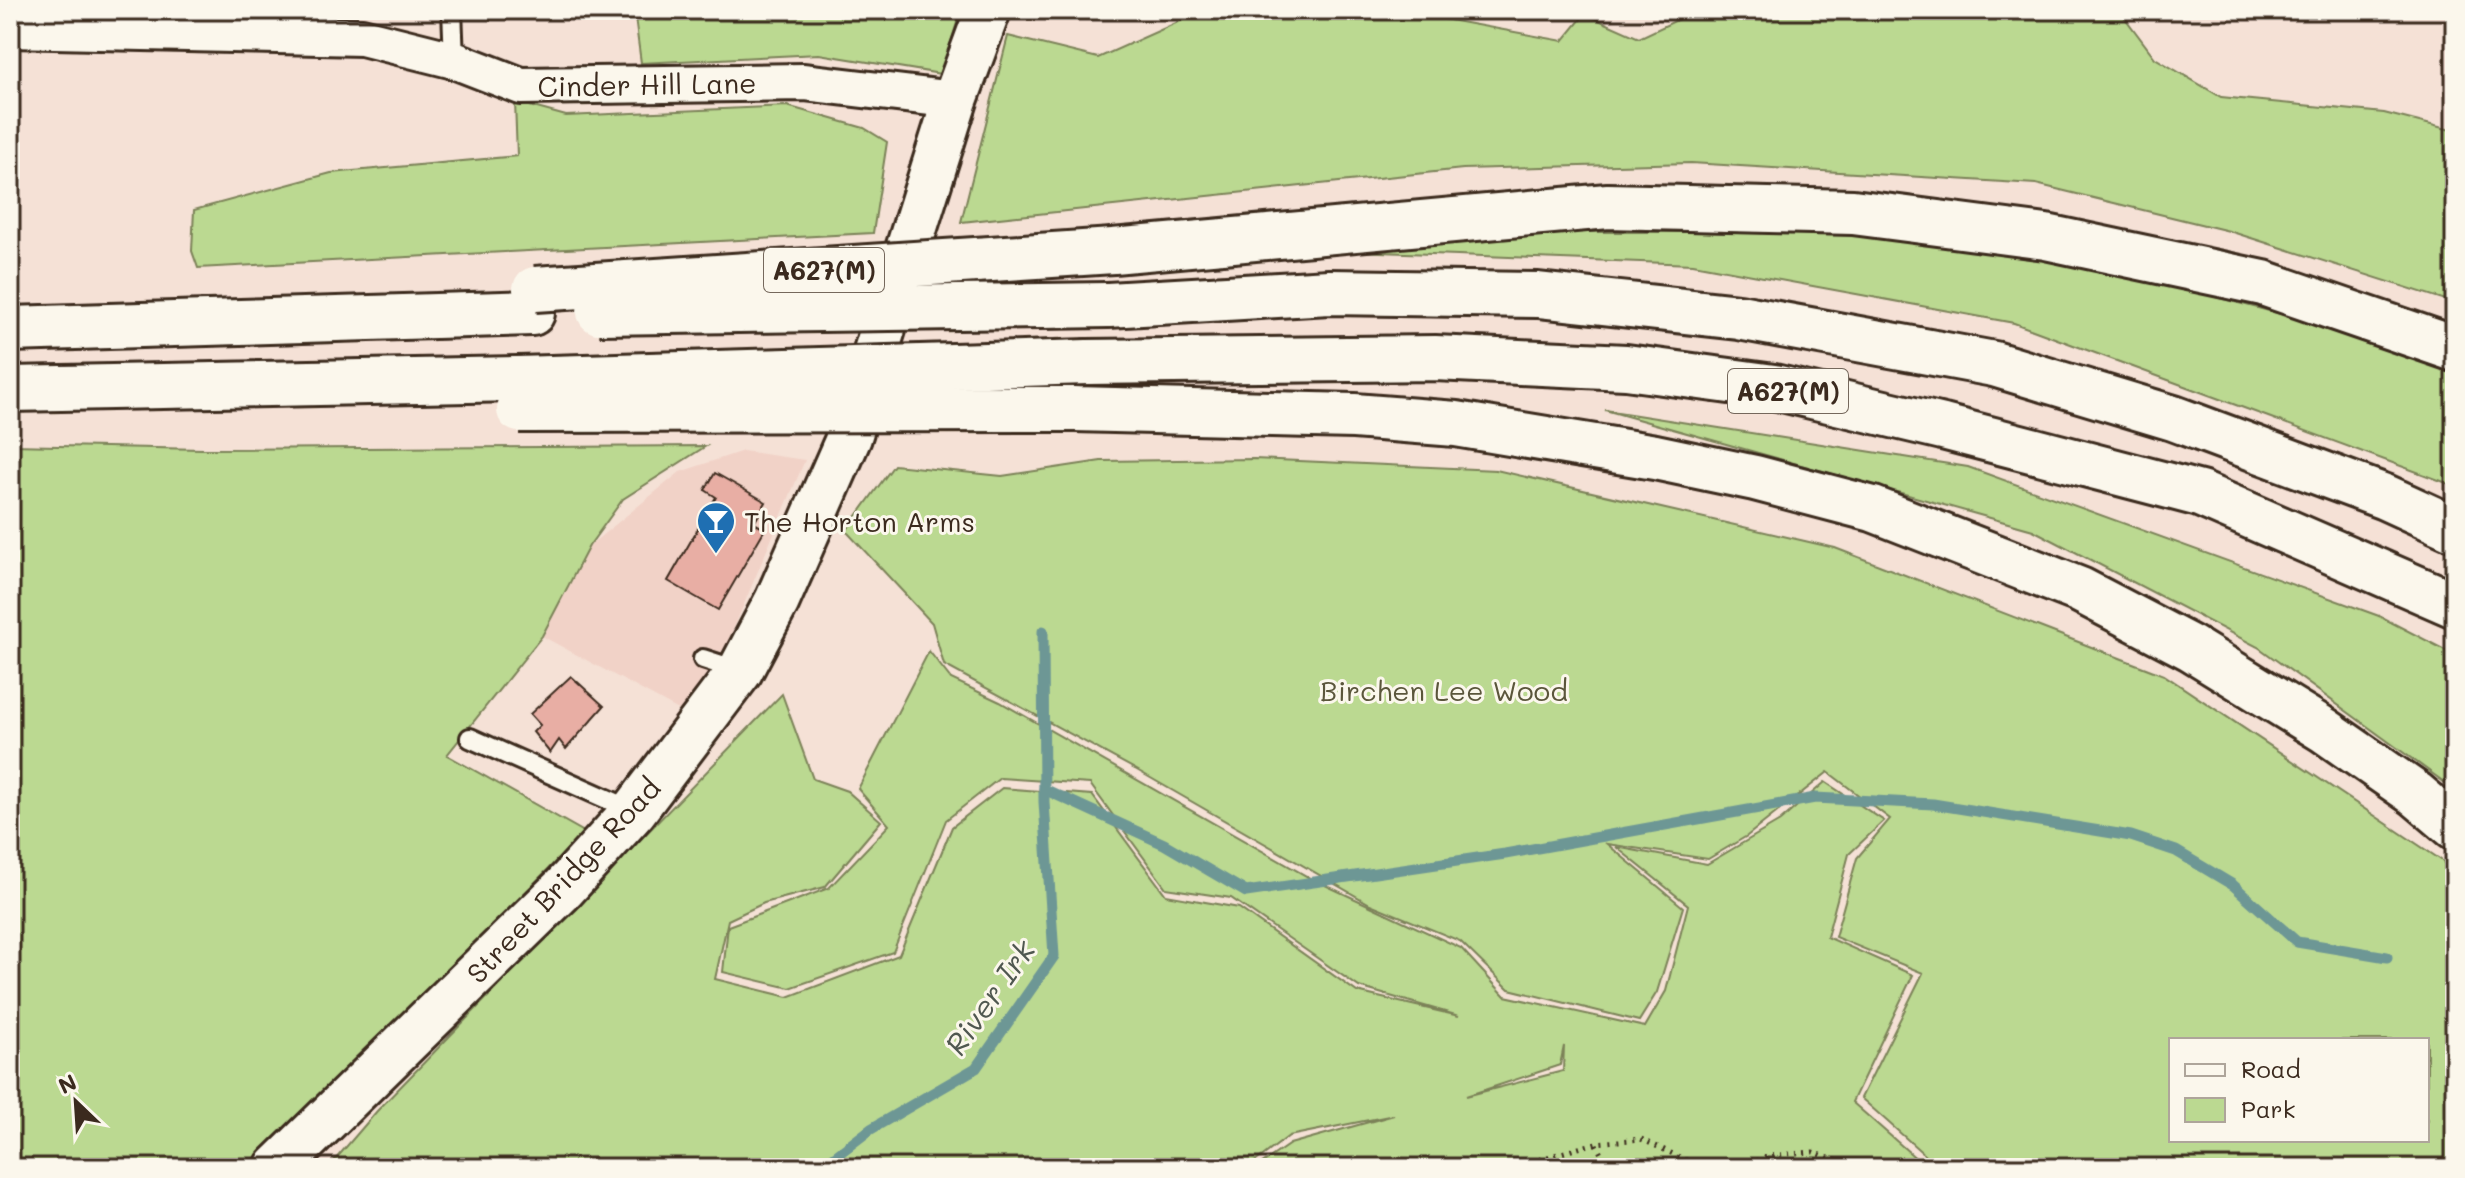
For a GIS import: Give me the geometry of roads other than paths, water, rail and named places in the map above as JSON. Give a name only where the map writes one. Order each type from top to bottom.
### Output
[{"type":"main road","name":"Street Bridge Road","points":[[277,1168],[553,899],[634,811],[721,665],[777,601],[849,437],[955,100],[988,10]]},
{"type":"main road","name":"A627(M)","points":[[10,329],[534,301],[1608,206],[1853,212],[2046,237],[2263,283],[2455,349]]},
{"type":"main road","name":"A627(M)","points":[[534,301],[1108,305],[1329,292],[1524,295],[1739,317],[1994,364],[2173,418],[2385,497],[2455,529]]},
{"type":"main road","name":"A627(M)","points":[[518,395],[1087,362],[1435,358],[1626,367],[1774,387],[2200,494],[2455,605]]},
{"type":"main road","name":"A627(M)","points":[[10,389],[114,386],[1354,416],[1456,424],[1655,457],[1755,478],[1873,509],[2080,590],[2191,648],[2324,730],[2416,794],[2455,827]]},
{"type":"street","name":"Cinder Hill Lane","points":[[10,29],[362,37],[454,60],[521,86],[804,82],[955,100]]},
{"type":"lane","points":[[452,10],[454,60]]},
{"type":"lane","points":[[470,738],[634,811]]},
{"type":"waterway","name":"River Irk","points":[[1274,15],[1276,10]]},
{"type":"waterway","name":"River Irk","points":[[820,1168],[871,1129],[976,1068],[1054,956],[1044,802],[1043,631]]},
{"type":"waterway","points":[[1044,789],[1164,844],[1246,892],[1505,854],[1815,798],[1933,804],[2131,836],[2176,851],[2233,885],[2297,942],[2387,957]]},
{"type":"place","name":"The Horton Arms","points":[[716,555]]},
{"type":"park label","name":"Birchen Lee Wood","points":[[1444,690]]}]
